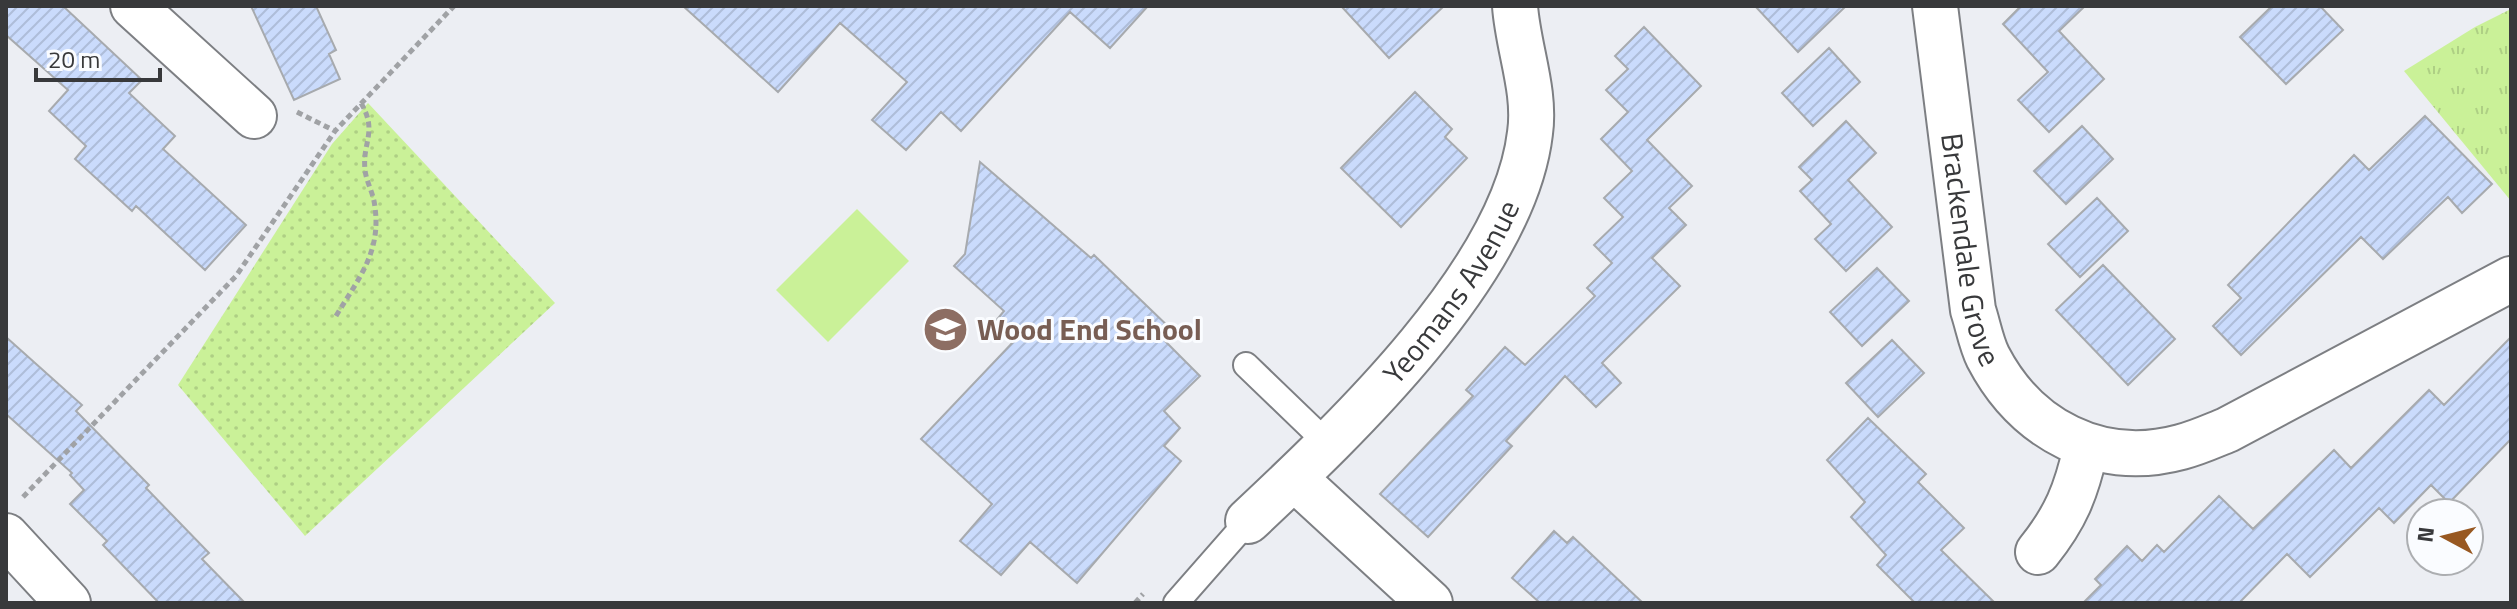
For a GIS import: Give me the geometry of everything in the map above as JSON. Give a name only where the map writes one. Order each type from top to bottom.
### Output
[{"type":"street","points":[[133,6],[254,116]]},
{"type":"street","name":"Yeomans Avenue","points":[[1248,521],[1328,444],[1402,365],[1468,279],[1506,218],[1522,173],[1531,132],[1531,98],[1515,6]]},
{"type":"street","name":"Brackendale Grove","points":[[1935,6],[1973,310],[1987,354],[2005,386],[2042,425],[2086,448],[2116,453],[2153,452],[2181,447],[2227,430],[2511,279]]},
{"type":"street","points":[[2038,552],[2063,520],[2077,488],[2086,448]]},
{"type":"street","points":[[1294,478],[1430,603]]},
{"type":"street","points":[[12,520],[68,603]]},
{"type":"lane","points":[[1246,365],[1328,444]]},
{"type":"lane","points":[[1176,603],[1248,521]]},
{"type":"path","points":[[12,520],[236,276],[335,131],[454,6]]},
{"type":"path","points":[[336,316],[374,253],[378,231],[365,169],[371,132],[369,117],[361,103]]},
{"type":"green space","points":[[2511,9],[2511,201],[2404,71],[2475,27]]},
{"type":"green space","points":[[368,103],[555,303],[305,536],[178,385],[332,144]]},
{"type":"green space","points":[[857,209],[909,261],[828,342],[776,290]]},
{"type":"building","points":[[6,6],[63,6],[142,80],[129,93],[175,136],[163,149],[246,225],[205,270],[136,206],[132,211],[75,159],[86,146],[49,111],[68,90],[6,35]]},
{"type":"building","points":[[251,6],[316,6],[336,50],[329,54],[340,79],[294,100]]},
{"type":"building","points":[[683,6],[1148,6],[1110,48],[1070,12],[961,131],[941,112],[906,150],[872,120],[907,82],[840,23],[778,92]]},
{"type":"building","points":[[1341,6],[1444,6],[1389,58]]},
{"type":"building","points":[[1755,6],[1846,6],[1798,52]]},
{"type":"building","points":[[2021,6],[2085,6],[2059,31],[2104,79],[2049,132],[2018,100],[2048,72],[2003,24]]},
{"type":"building","points":[[2272,6],[2320,6],[2343,30],[2286,84],[2240,37]]},
{"type":"building","points":[[1644,27],[1701,86],[1647,140],[1692,186],[1669,208],[1686,225],[1652,258],[1680,286],[1602,363],[1621,383],[1596,407],[1565,376],[1506,441],[1512,446],[1428,537],[1380,494],[1473,396],[1466,390],[1505,347],[1525,365],[1595,296],[1587,288],[1612,263],[1594,245],[1623,217],[1604,198],[1632,171],[1601,139],[1628,112],[1606,90],[1628,69],[1615,56]]},
{"type":"building","points":[[1829,48],[1860,82],[1813,126],[1782,93]]},
{"type":"building","points":[[1415,92],[1452,129],[1445,137],[1467,158],[1401,227],[1341,168]]},
{"type":"building","points":[[2425,116],[2492,184],[2462,213],[2448,197],[2383,259],[2361,237],[2241,355],[2213,326],[2241,298],[2228,285],[2354,155],[2369,170]]},
{"type":"building","points":[[1846,121],[1876,153],[1848,180],[1892,227],[1846,271],[1815,239],[1831,224],[1800,191],[1812,180],[1799,167]]},
{"type":"building","points":[[2082,126],[2113,159],[2066,204],[2034,171]]},
{"type":"building","points":[[980,162],[1091,258],[1094,255],[1175,333],[1165,341],[1200,376],[1164,411],[1180,428],[1164,446],[1181,461],[1077,583],[1030,542],[1001,575],[960,541],[992,504],[921,439],[1015,340],[995,322],[1004,311],[954,266],[965,254]]},
{"type":"building","points":[[2097,198],[2128,231],[2080,277],[2048,244]]},
{"type":"building","points":[[2103,265],[2175,339],[2128,385],[2056,310]]},
{"type":"building","points":[[1877,268],[1909,301],[1862,346],[1830,312]]},
{"type":"building","points":[[6,337],[82,405],[76,411],[149,485],[146,488],[209,553],[202,559],[245,603],[159,603],[103,545],[107,541],[70,504],[84,490],[70,475],[72,473],[6,414]]},
{"type":"building","points":[[2511,337],[2511,439],[2455,497],[2443,497],[2431,485],[2419,497],[2405,497],[2405,512],[2394,523],[2379,508],[2310,577],[2287,554],[2239,603],[2083,603],[2101,585],[2095,579],[2127,546],[2142,561],[2157,545],[2164,552],[2219,496],[2253,529],[2334,450],[2351,468],[2429,390],[2444,405]]},
{"type":"building","points":[[1892,340],[1924,373],[1878,417],[1846,383]]},
{"type":"building","points":[[1868,418],[1926,474],[1918,482],[1964,528],[1941,550],[1995,603],[1915,603],[1877,565],[1886,555],[1851,517],[1865,502],[1827,460]]},
{"type":"building","points":[[1554,531],[1567,543],[1573,537],[1643,603],[1540,603],[1512,578]]},
{"type":"place","name":"Wood End School","points":[[946,330]]}]
